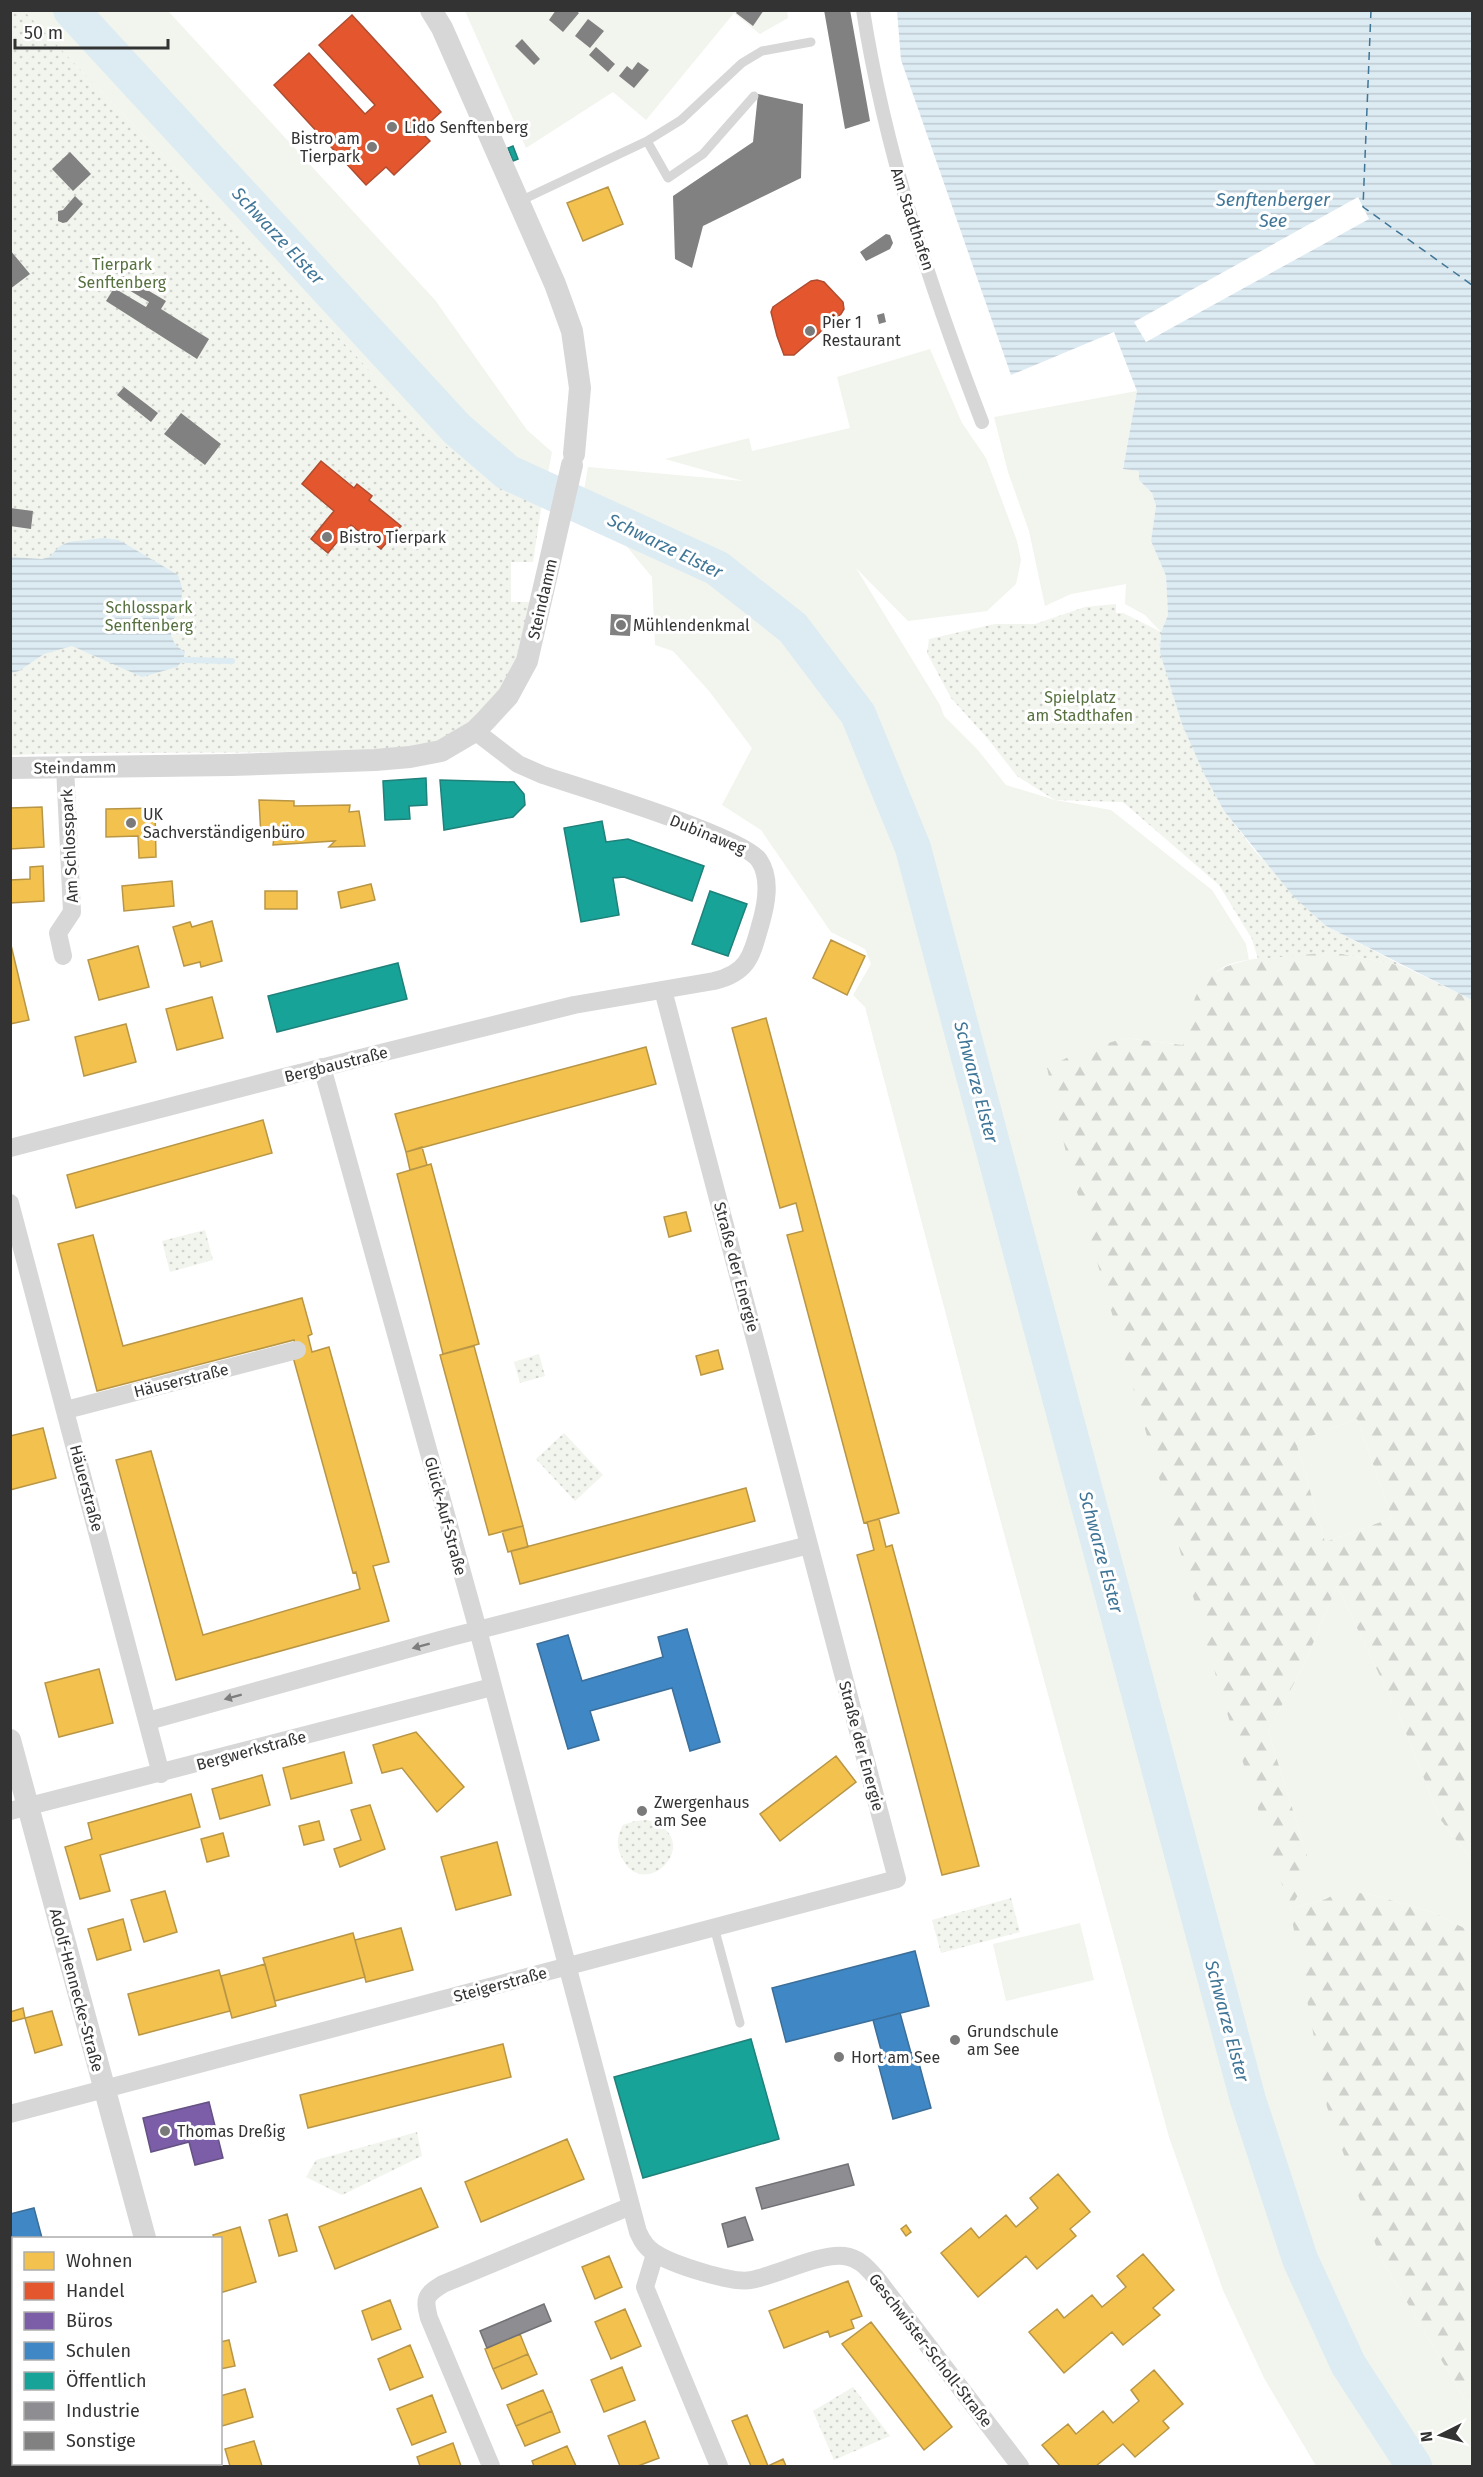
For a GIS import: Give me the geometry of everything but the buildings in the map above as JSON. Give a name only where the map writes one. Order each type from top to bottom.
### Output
[{"type":"street","name":"Steindamm","points":[[10,768],[231,765],[410,757],[441,751],[475,730],[508,696],[527,661],[558,529],[573,459],[580,388],[572,331],[555,284],[442,28],[431,10]]},
{"type":"street","name":"Am Stadthafen","points":[[863,10],[883,118],[905,199],[982,422]]},
{"type":"street","name":"Dubinaweg","points":[[475,730],[518,764],[543,775],[707,831],[742,846],[759,860],[764,870],[767,888],[765,906],[746,965],[736,975],[725,979],[663,990]]},
{"type":"street","name":"Am Schlosspark","points":[[63,956],[58,933],[72,912],[65,767]]},
{"type":"street","name":"Bergbaustraße","points":[[10,1148],[322,1067],[574,1005],[663,990]]},
{"type":"street","name":"Straße der Energie","points":[[663,990],[897,1879]]},
{"type":"street","name":"Glück-Auf-Straße","points":[[322,1067],[478,1630],[566,1966]]},
{"type":"street","name":"Häuerstraße","points":[[10,1203],[162,1774]]},
{"type":"street","name":"Häuserstraße","points":[[66,1410],[297,1350]]},
{"type":"street","points":[[148,1721],[478,1630],[809,1545]]},
{"type":"street","name":"Bergwerkstraße","points":[[19,1809],[162,1774],[492,1687]]},
{"type":"street","name":"Adolf-Hennecke-Straße","points":[[10,1740],[19,1809],[104,2088],[145,2237]]},
{"type":"street","name":"Steigerstraße","points":[[10,2114],[897,1879]]},
{"type":"street","points":[[566,1966],[638,2232],[645,2245],[656,2254],[645,2287],[719,2466]]},
{"type":"street","points":[[491,2466],[429,2318],[426,2299],[430,2292],[443,2284],[631,2206]]},
{"type":"street","name":"Geschwister-Scholl-Straße","points":[[656,2254],[710,2274],[748,2281],[818,2260],[844,2256],[862,2262],[878,2279],[1020,2466]]},
{"type":"lane","points":[[518,202],[647,141],[681,120],[742,63],[762,51],[811,42]]},
{"type":"lane","points":[[647,141],[668,178],[703,154],[754,96]]},
{"type":"lane","points":[[714,1927],[740,2023]]},
{"type":"green space","points":[[787,10],[788,18],[760,34],[734,13],[646,120],[613,92],[526,148],[465,11]]},
{"type":"green space","points":[[10,11],[24,11],[358,358],[423,431],[541,509],[533,562],[511,562],[511,602],[534,602],[522,651],[510,677],[490,703],[466,726],[441,740],[413,747],[383,750],[11,755]]},
{"type":"green space","points":[[24,11],[168,11],[435,300],[527,430],[552,452],[541,510],[423,431],[358,358]]},
{"type":"green space","points":[[930,349],[962,423],[986,458],[1017,541],[1021,560],[1016,584],[987,611],[908,621],[856,568],[940,705],[944,716],[977,749],[1006,785],[1055,800],[1111,810],[1212,890],[1246,944],[1249,960],[1219,969],[1201,989],[1191,1015],[1184,1045],[1125,1038],[1047,1069],[1312,1871],[1268,1731],[1304,1665],[1337,1586],[1400,1718],[1440,1819],[1472,1861],[1472,1932],[1432,1912],[1373,1895],[1342,1891],[1326,1899],[1290,1909],[1380,2257],[1472,2408],[1472,2466],[1316,2466],[1264,2378],[1223,2290],[1169,2137],[993,1493],[865,1007],[853,995],[871,964],[865,949],[831,932],[761,830],[722,805],[752,748],[709,691],[673,651],[655,645],[652,577],[623,542],[578,524],[588,467],[743,481],[665,459],[749,438],[752,451],[850,428],[837,377]]},
{"type":"green space","points":[[1137,391],[1123,468],[1139,471],[1139,480],[1152,493],[1156,506],[1151,541],[1166,576],[1168,615],[1161,632],[1145,615],[1125,604],[1126,584],[1071,594],[1045,606],[1029,531],[1008,472],[994,417]]},
{"type":"green space","name":"Spielplatz am Stadthafen","points":[[1116,604],[1116,613],[1123,613],[1161,632],[1160,653],[1182,723],[1204,774],[1224,811],[1255,851],[1326,926],[1403,966],[1333,952],[1258,959],[1252,939],[1219,885],[1123,802],[1055,800],[1017,776],[951,698],[927,653],[929,639],[995,624],[1035,624],[1085,607]]},
{"type":"green space","points":[[1333,952],[1403,966],[1472,1000],[1472,1861],[1440,1819],[1400,1718],[1337,1586],[1304,1665],[1268,1731],[1312,1871],[1290,1909],[1222,1697],[1067,1157],[1047,1068],[1078,1052],[1125,1038],[1183,1045],[1197,993],[1207,979],[1218,971],[1248,960],[1266,957]],"holes":[[[1357,1419],[1392,1518],[1325,1542],[1296,1442]]]},
{"type":"green space","points":[[205,1230],[213,1260],[170,1272],[162,1241]]},
{"type":"green space","points":[[539,1354],[545,1376],[520,1383],[514,1362]]},
{"type":"green space","points":[[1357,1419],[1392,1518],[1325,1542],[1296,1442]]},
{"type":"green space","points":[[564,1433],[603,1475],[575,1501],[536,1459]]},
{"type":"green space","points":[[647,1820],[665,1829],[672,1840],[672,1853],[666,1864],[656,1872],[643,1874],[631,1870],[621,1856],[618,1840],[623,1825]]},
{"type":"green space","points":[[1342,1890],[1373,1895],[1432,1912],[1472,1932],[1472,2408],[1380,2257],[1327,2107],[1290,1909],[1326,1899]]},
{"type":"green space","points":[[1011,1898],[1020,1932],[941,1953],[932,1920]]},
{"type":"green space","points":[[1080,1923],[1094,1980],[1006,2001],[993,1944]]},
{"type":"green space","points":[[417,2132],[422,2156],[342,2195],[306,2177],[316,2160]]},
{"type":"green space","points":[[853,2387],[890,2436],[834,2460],[813,2411]]},
{"type":"water","name":"Senftenberger See","points":[[897,11],[1472,11],[1472,1000],[1326,926],[1294,897],[1224,811],[1204,774],[1182,724],[1160,653],[1161,632],[1168,615],[1166,576],[1151,541],[1156,506],[1152,493],[1139,480],[1139,471],[1123,469],[1137,391],[1114,332],[1011,375],[901,60]]},
{"type":"water","points":[[103,538],[119,540],[178,575],[182,587],[181,598],[171,630],[176,645],[185,652],[183,660],[177,667],[142,677],[72,646],[44,654],[19,671],[11,673],[11,557],[42,559],[49,557],[60,546],[69,542]]},
{"type":"pier","points":[[1358,197],[1369,219],[1146,342],[1134,322]]},
{"type":"waterway","name":"Schwarze Elster","points":[[71,10],[457,429],[507,472],[717,568],[793,628],[858,714],[913,848],[1248,2100],[1300,2259],[1348,2364],[1414,2466]]},
{"type":"waterway","points":[[183,660],[232,661]]},
{"type":"ferry route","points":[[1371,10],[1363,207],[1472,285]]},
{"type":"place","name":"Lido Senftenberg","points":[[392,127]]},
{"type":"place","name":"Bistro am Tierpark","points":[[372,147]]},
{"type":"place","name":"Pier 1 Restaurant","points":[[810,331]]},
{"type":"place","name":"Bistro Tierpark","points":[[327,537]]},
{"type":"place","name":"Mühlendenkmal","points":[[621,625]]},
{"type":"place","name":"UK Sachverständigenbüro","points":[[131,823]]},
{"type":"place","name":"Zwergenhaus am See","points":[[642,1811]]},
{"type":"place","name":"Grundschule am See","points":[[955,2040]]},
{"type":"place","name":"Hort am See","points":[[839,2057]]},
{"type":"place","name":"Thomas Dreßig","points":[[165,2131]]},
{"type":"park label","name":"Tierpark Senftenberg","points":[[122,273]]},
{"type":"park label","name":"Schlosspark Senftenberg","points":[[149,616]]}]
